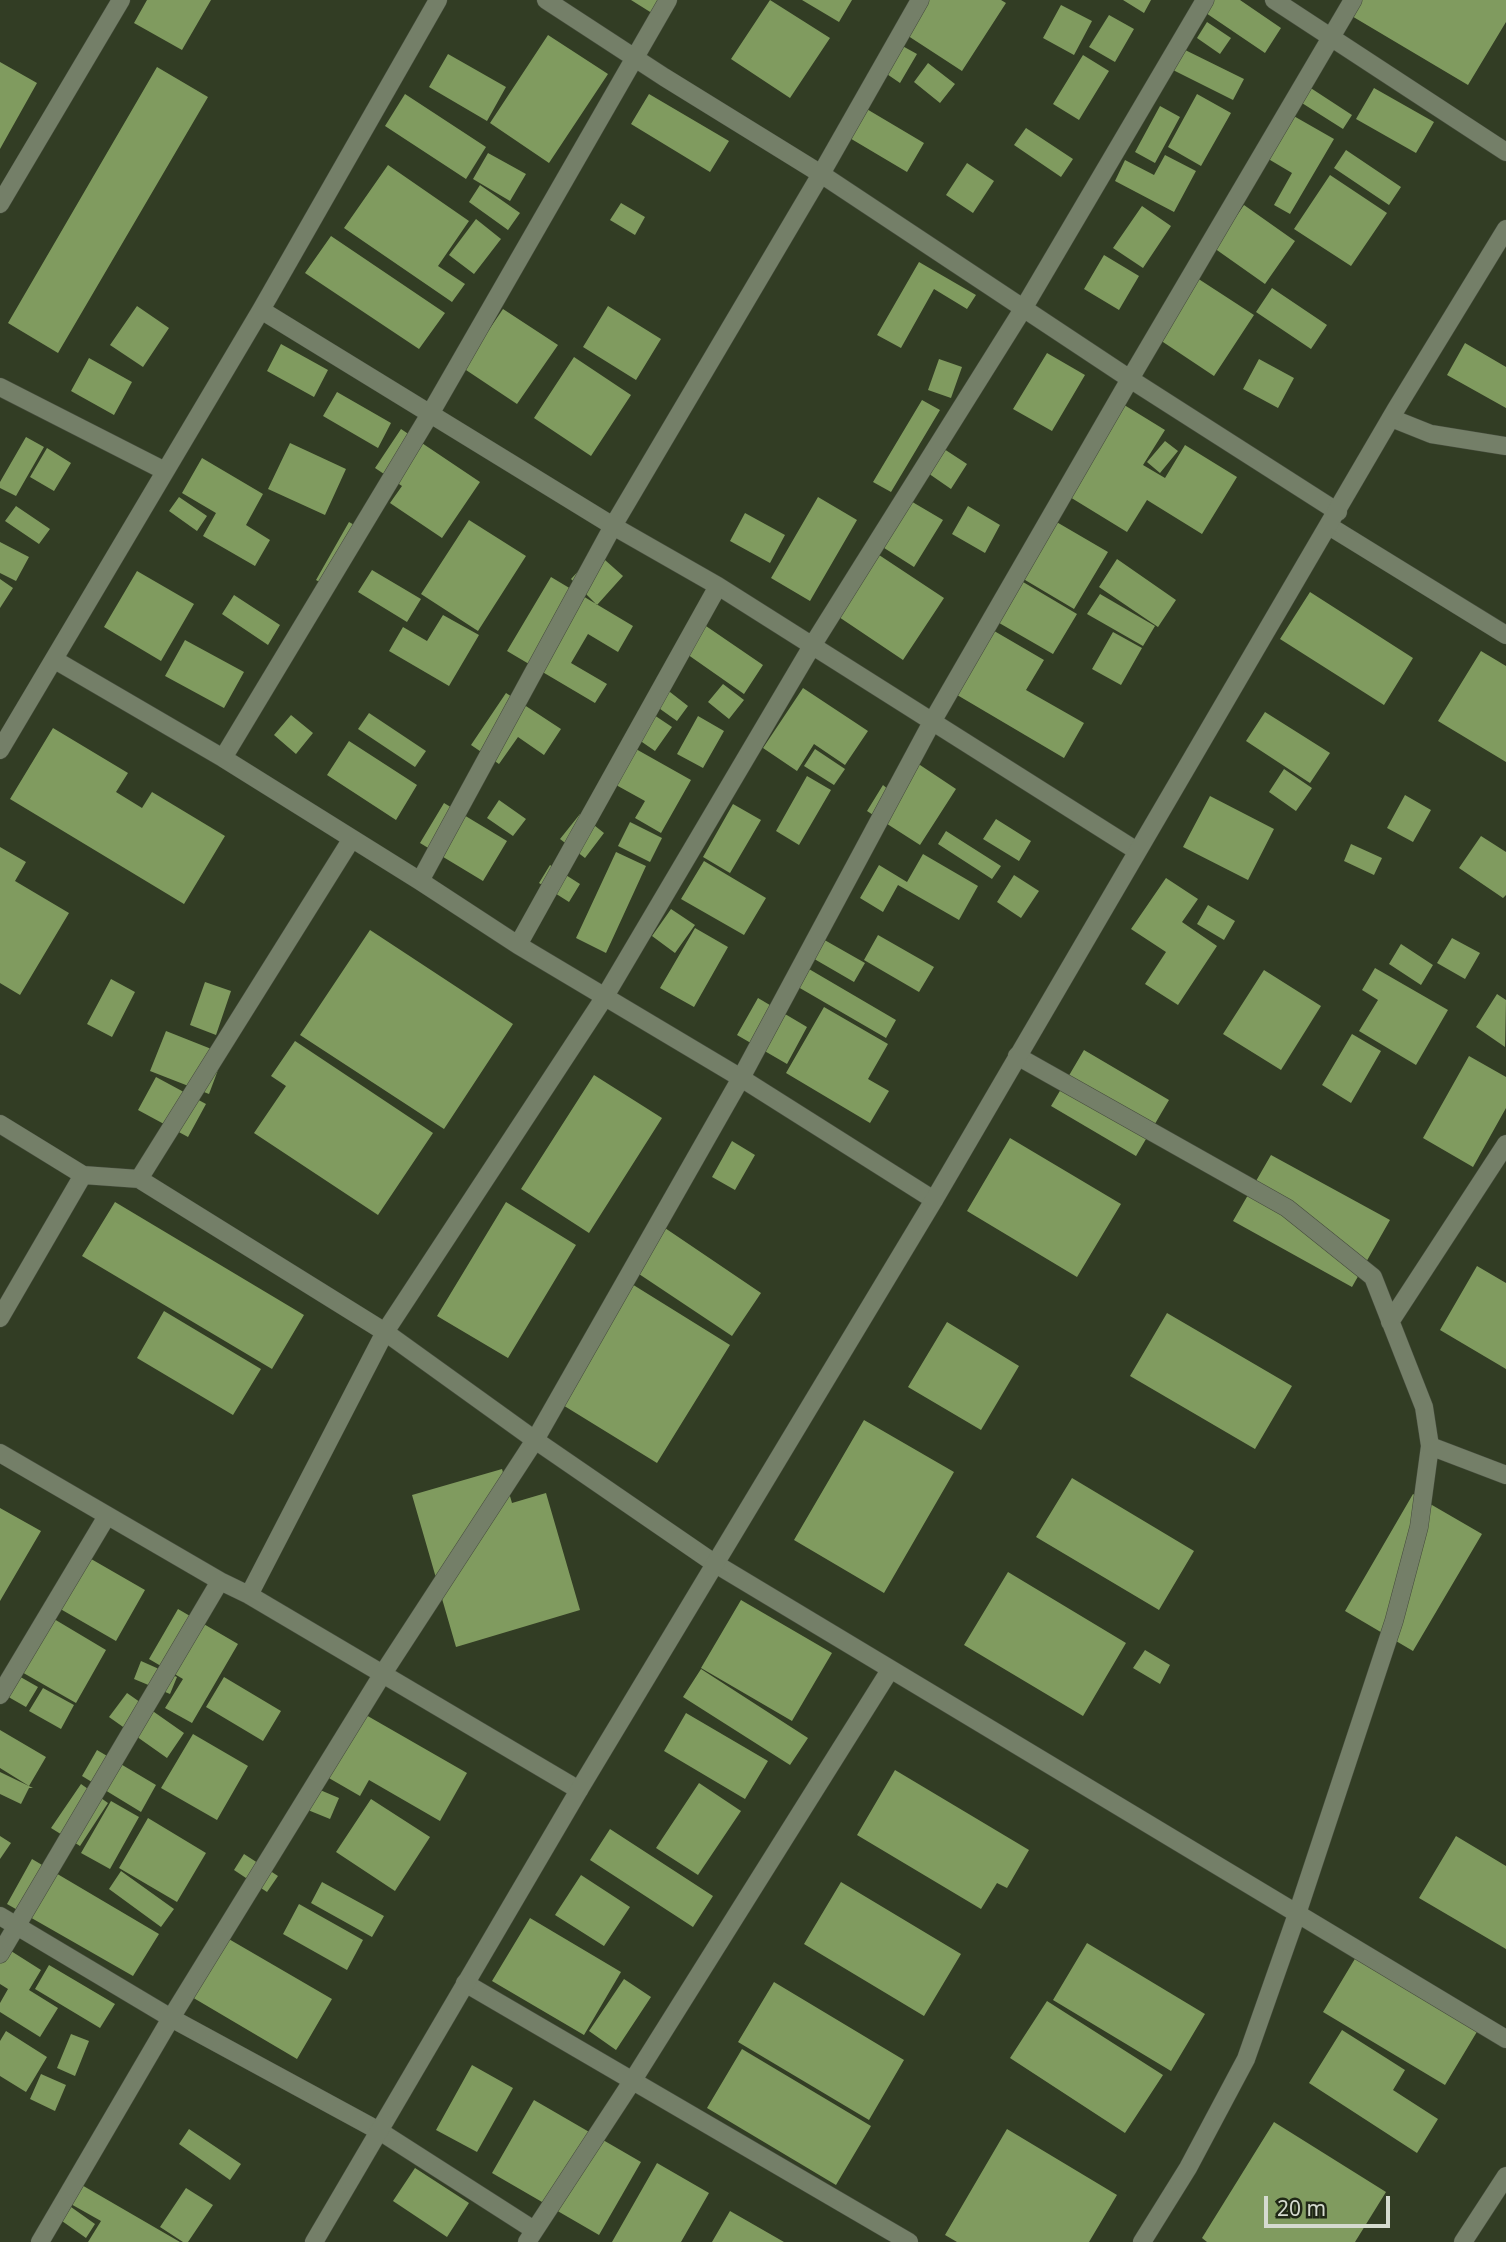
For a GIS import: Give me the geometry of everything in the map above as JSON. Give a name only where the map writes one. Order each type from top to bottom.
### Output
[{"type":"street","points":[[0,204],[121,0]]},
{"type":"street","points":[[0,750],[261,310],[438,0]]},
{"type":"street","points":[[546,0],[821,174],[1130,379],[1506,635]]},
{"type":"street","points":[[223,758],[430,414],[668,0]]},
{"type":"street","points":[[420,881],[613,526],[821,174],[920,0]]},
{"type":"street","points":[[249,1595],[385,1332],[604,998],[812,646],[1023,309],[1205,0]]},
{"type":"street","points":[[1274,0],[1506,152]]},
{"type":"street","points":[[40,2242],[171,2018],[382,1675],[535,1440],[741,1078],[932,722],[1353,0]]},
{"type":"street","points":[[314,2242],[714,1563],[934,1200],[1391,418],[1506,229]]},
{"type":"street","points":[[261,310],[613,526],[718,586],[1137,851]]},
{"type":"street","points":[[0,387],[165,471]]},
{"type":"street","points":[[1391,418],[1431,434],[1506,446]]},
{"type":"street","points":[[518,945],[718,586]]},
{"type":"street","points":[[55,660],[223,758],[518,945],[741,1078],[934,1200]]},
{"type":"street","points":[[139,1179],[351,840]]},
{"type":"street","points":[[1017,1056],[1287,1208],[1373,1277],[1424,1407],[1430,1447],[1419,1527],[1395,1621],[1246,2059],[1188,2168],[1142,2242]]},
{"type":"street","points":[[0,1124],[83,1175],[139,1179],[385,1332],[535,1440],[714,1563],[1506,2039]]},
{"type":"street","points":[[1390,1322],[1506,1144]]},
{"type":"street","points":[[0,1318],[83,1175]]},
{"type":"street","points":[[1430,1447],[1506,1475]]},
{"type":"street","points":[[0,1453],[220,1581],[249,1595],[579,1790]]},
{"type":"street","points":[[0,1695],[107,1516]]},
{"type":"street","points":[[0,1954],[220,1581]]},
{"type":"street","points":[[0,1916],[171,2018],[380,2132],[531,2236],[633,2080],[890,1670]]},
{"type":"street","points":[[465,1983],[909,2242]]},
{"type":"street","points":[[1463,2242],[1506,2176]]},
{"type":"shaded area","points":[[0,0],[1506,0],[1506,2242],[0,2242]]},
{"type":"building","points":[[147,0],[211,0],[182,50],[134,23]]},
{"type":"building","points":[[631,0],[664,0],[655,15]]},
{"type":"building","points":[[770,0],[830,38],[790,98],[731,59]]},
{"type":"building","points":[[802,0],[852,0],[839,22]]},
{"type":"building","points":[[919,0],[1001,0],[1006,3],[962,71],[899,30]]},
{"type":"building","points":[[1123,0],[1151,0],[1144,13]]},
{"type":"building","points":[[1210,0],[1240,0],[1281,28],[1265,53],[1203,11]]},
{"type":"building","points":[[1352,0],[1506,0],[1506,22],[1468,85],[1345,12]]},
{"type":"building","points":[[1061,5],[1092,21],[1074,55],[1043,38]]},
{"type":"building","points":[[1109,15],[1134,29],[1115,62],[1089,47]]},
{"type":"building","points":[[1207,22],[1231,38],[1220,54],[1197,38]]},
{"type":"building","points":[[548,35],[608,74],[549,163],[490,123]]},
{"type":"building","points":[[897,43],[917,54],[900,83],[881,70]]},
{"type":"building","points":[[1175,45],[1244,79],[1233,100],[1165,66]]},
{"type":"building","points":[[448,54],[506,87],[487,121],[429,87]]},
{"type":"building","points":[[1083,55],[1109,71],[1079,120],[1053,104]]},
{"type":"building","points":[[0,62],[37,83],[0,149]]},
{"type":"building","points":[[928,63],[955,84],[940,103],[914,82]]},
{"type":"building","points":[[157,67],[208,97],[58,353],[8,323]]},
{"type":"building","points":[[1303,83],[1352,115],[1343,129],[1294,98]]},
{"type":"building","points":[[1374,88],[1434,122],[1416,153],[1356,119]]},
{"type":"building","points":[[405,94],[486,147],[466,179],[385,126]]},
{"type":"building","points":[[649,94],[729,141],[710,172],[631,124]]},
{"type":"building","points":[[1197,94],[1231,113],[1201,166],[1168,147]]},
{"type":"building","points":[[1160,106],[1180,117],[1155,163],[1135,152]]},
{"type":"building","points":[[865,108],[924,143],[907,172],[848,137]]},
{"type":"building","points":[[1285,111],[1334,139],[1290,214],[1274,205],[1292,173],[1260,154]]},
{"type":"building","points":[[1026,128],[1073,159],[1061,177],[1014,145]]},
{"type":"building","points":[[1346,150],[1401,187],[1389,205],[1334,168]]},
{"type":"building","points":[[488,153],[526,174],[510,201],[473,179]]},
{"type":"building","points":[[1165,155],[1196,171],[1174,212],[1115,181],[1125,160],[1154,175]]},
{"type":"building","points":[[967,163],[994,181],[973,213],[946,195]]},
{"type":"building","points":[[388,165],[469,221],[438,266],[465,284],[452,302],[344,228]]},
{"type":"building","points":[[1330,175],[1387,213],[1351,266],[1294,229]]},
{"type":"building","points":[[480,185],[520,213],[508,230],[469,202]]},
{"type":"building","points":[[621,203],[645,217],[635,235],[610,220]]},
{"type":"building","points":[[1244,205],[1295,241],[1265,284],[1214,248]]},
{"type":"building","points":[[1142,206],[1171,226],[1143,268],[1113,248]]},
{"type":"building","points":[[476,219],[501,239],[474,274],[449,255]]},
{"type":"building","points":[[331,236],[445,313],[419,349],[305,273]]},
{"type":"building","points":[[1104,255],[1139,276],[1119,310],[1084,289]]},
{"type":"building","points":[[919,262],[976,295],[967,309],[934,289],[901,348],[877,335]]},
{"type":"building","points":[[1194,276],[1254,315],[1214,376],[1154,336]]},
{"type":"building","points":[[1272,288],[1327,325],[1311,349],[1256,312]]},
{"type":"building","points":[[137,306],[169,328],[143,367],[110,345]]},
{"type":"building","points":[[608,306],[661,339],[636,380],[583,347]]},
{"type":"building","points":[[503,309],[558,345],[517,404],[463,368]]},
{"type":"building","points":[[1465,343],[1506,367],[1506,408],[1447,375]]},
{"type":"building","points":[[281,344],[328,370],[314,397],[267,371]]},
{"type":"building","points":[[1047,353],[1085,375],[1052,431],[1013,409]]},
{"type":"building","points":[[574,357],[631,395],[591,456],[534,418]]},
{"type":"building","points":[[89,358],[132,382],[114,415],[71,391]]},
{"type":"building","points":[[939,359],[962,367],[951,398],[928,390]]},
{"type":"building","points":[[1259,359],[1294,378],[1278,408],[1243,389]]},
{"type":"building","points":[[337,392],[391,423],[378,448],[323,416]]},
{"type":"building","points":[[922,400],[940,410],[891,492],[873,482]]},
{"type":"building","points":[[1121,403],[1165,430],[1143,465],[1165,478],[1185,445],[1237,477],[1202,534],[1147,500],[1127,532],[1065,494]]},
{"type":"building","points":[[401,429],[480,482],[442,538],[390,503],[402,486],[375,468]]},
{"type":"building","points":[[26,437],[44,447],[16,496],[0,488],[0,482]]},
{"type":"building","points":[[1165,441],[1178,451],[1160,473],[1147,462]]},
{"type":"building","points":[[290,443],[346,469],[325,515],[268,489]]},
{"type":"building","points":[[941,447],[967,464],[951,489],[925,471]]},
{"type":"building","points":[[47,448],[71,463],[54,491],[30,477]]},
{"type":"building","points":[[202,458],[263,494],[246,525],[270,540],[255,566],[203,536],[216,513],[182,493]]},
{"type":"building","points":[[179,497],[207,516],[197,531],[169,511]]},
{"type":"building","points":[[818,497],[857,520],[810,601],[771,578]]},
{"type":"building","points":[[909,500],[943,520],[914,567],[881,546]]},
{"type":"building","points":[[16,506],[50,529],[39,544],[5,521]]},
{"type":"building","points":[[968,506],[1000,525],[985,553],[952,534]]},
{"type":"building","points":[[745,513],[785,535],[770,563],[730,541]]},
{"type":"building","points":[[1048,517],[1108,552],[1074,609],[1015,574]]},
{"type":"building","points":[[469,520],[526,556],[478,631],[421,594]]},
{"type":"building","points":[[349,522],[365,531],[332,589],[316,580]]},
{"type":"building","points":[[0,542],[29,557],[16,581],[0,573]]},
{"type":"building","points":[[873,551],[944,598],[903,660],[833,613]]},
{"type":"building","points":[[596,552],[623,576],[597,605],[571,579]]},
{"type":"building","points":[[1117,559],[1176,600],[1158,627],[1099,587]]},
{"type":"building","points":[[372,570],[421,599],[407,622],[358,592]]},
{"type":"building","points":[[137,571],[194,604],[161,661],[104,627]]},
{"type":"building","points":[[551,577],[633,626],[618,652],[588,634],[571,663],[607,684],[595,703],[507,651]]},
{"type":"building","points":[[0,579],[13,588],[0,608]]},
{"type":"building","points":[[1018,579],[1077,614],[1053,654],[994,620]]},
{"type":"building","points":[[1310,592],[1413,658],[1384,705],[1280,639]]},
{"type":"building","points":[[1100,594],[1155,626],[1143,646],[1087,614]]},
{"type":"building","points":[[234,595],[280,625],[268,645],[222,614]]},
{"type":"building","points":[[443,615],[479,635],[449,686],[389,651],[403,627],[427,641]]},
{"type":"building","points":[[703,624],[763,665],[744,694],[684,652]]},
{"type":"building","points":[[984,625],[1044,660],[1026,690],[1084,723],[1064,758],[947,689]]},
{"type":"building","points":[[1113,632],[1142,648],[1121,685],[1092,669]]},
{"type":"building","points":[[185,640],[244,672],[224,708],[165,676]]},
{"type":"building","points":[[1481,651],[1506,666],[1506,762],[1438,721]]},
{"type":"building","points":[[723,684],[744,700],[729,719],[708,702]]},
{"type":"building","points":[[661,685],[688,706],[677,721],[649,701]]},
{"type":"building","points":[[803,688],[868,731],[845,765],[814,744],[797,771],[763,748]]},
{"type":"building","points":[[506,693],[561,729],[544,755],[518,737],[499,764],[471,745]]},
{"type":"building","points":[[645,709],[672,727],[655,751],[629,733]]},
{"type":"building","points":[[1265,712],[1330,753],[1310,783],[1246,741]]},
{"type":"building","points":[[369,713],[426,751],[415,767],[358,729]]},
{"type":"building","points":[[291,715],[313,733],[296,754],[274,735]]},
{"type":"building","points":[[698,716],[724,731],[703,768],[677,754]]},
{"type":"building","points":[[53,728],[128,773],[116,792],[142,808],[152,792],[225,836],[184,904],[10,799]]},
{"type":"building","points":[[349,741],[417,785],[396,820],[327,775]]},
{"type":"building","points":[[627,744],[691,780],[661,833],[635,818],[645,801],[607,780]]},
{"type":"building","points":[[815,749],[845,769],[834,785],[804,766]]},
{"type":"building","points":[[911,759],[956,789],[920,845],[867,811],[883,785],[890,791]]},
{"type":"building","points":[[1284,769],[1312,788],[1296,811],[1269,792]]},
{"type":"building","points":[[807,776],[831,790],[799,845],[776,831]]},
{"type":"building","points":[[1405,795],[1431,810],[1413,842],[1387,828]]},
{"type":"building","points":[[1210,796],[1274,829],[1248,880],[1183,847]]},
{"type":"building","points":[[499,800],[526,819],[513,836],[487,818]]},
{"type":"building","points":[[444,803],[507,841],[483,881],[420,843]]},
{"type":"building","points":[[733,804],[761,820],[730,873],[703,857]]},
{"type":"building","points":[[580,814],[604,833],[585,858],[560,839]]},
{"type":"building","points":[[996,819],[1031,841],[1019,861],[983,839]]},
{"type":"building","points":[[630,822],[662,838],[650,862],[618,846]]},
{"type":"building","points":[[946,831],[1001,866],[992,879],[938,844]]},
{"type":"building","points":[[1481,836],[1506,852],[1506,895],[1503,898],[1459,868]]},
{"type":"building","points":[[1351,844],[1382,858],[1374,875],[1344,861]]},
{"type":"building","points":[[0,847],[26,862],[15,881],[69,913],[20,995],[0,983]]},
{"type":"building","points":[[616,852],[646,866],[606,953],[576,938]]},
{"type":"building","points":[[923,854],[978,886],[959,920],[898,885],[883,912],[860,898],[879,865],[907,882]]},
{"type":"building","points":[[704,861],[766,898],[744,935],[681,899]]},
{"type":"building","points":[[550,865],[580,884],[569,902],[539,883]]},
{"type":"building","points":[[1014,875],[1039,891],[1021,918],[997,902]]},
{"type":"building","points":[[1166,878],[1198,899],[1182,922],[1217,946],[1178,1005],[1145,984],[1166,952],[1131,929]]},
{"type":"building","points":[[1208,905],[1235,921],[1224,940],[1197,924]]},
{"type":"building","points":[[671,909],[695,925],[675,953],[652,936]]},
{"type":"building","points":[[695,928],[728,947],[694,1007],[660,988]]},
{"type":"building","points":[[370,930],[513,1024],[444,1129],[300,1035]]},
{"type":"building","points":[[814,934],[865,963],[854,982],[804,953]]},
{"type":"building","points":[[878,935],[934,967],[919,992],[864,960]]},
{"type":"building","points":[[1452,938],[1480,953],[1465,979],[1437,963]]},
{"type":"building","points":[[1401,944],[1433,965],[1421,985],[1389,964]]},
{"type":"building","points":[[797,962],[896,1020],[886,1038],[786,980]]},
{"type":"building","points":[[1375,968],[1448,1010],[1416,1065],[1359,1031],[1378,1000],[1362,990]]},
{"type":"building","points":[[1264,970],[1321,1006],[1281,1070],[1223,1034]]},
{"type":"building","points":[[111,979],[135,992],[112,1037],[87,1024]]},
{"type":"building","points":[[205,982],[231,991],[216,1035],[190,1025]]},
{"type":"building","points":[[1497,994],[1506,1000],[1505,1047],[1476,1027]]},
{"type":"building","points":[[758,998],[807,1027],[787,1064],[737,1035]]},
{"type":"building","points":[[824,1007],[888,1044],[868,1079],[889,1091],[870,1123],[786,1073]]},
{"type":"building","points":[[166,1031],[224,1054],[209,1094],[150,1071]]},
{"type":"building","points":[[1352,1034],[1381,1051],[1351,1103],[1322,1085]]},
{"type":"building","points":[[295,1041],[433,1133],[378,1215],[254,1133],[286,1086],[271,1076]]},
{"type":"building","points":[[1084,1050],[1169,1100],[1136,1156],[1051,1106]]},
{"type":"building","points":[[1469,1056],[1506,1077],[1506,1108],[1473,1167],[1423,1138]]},
{"type":"building","points":[[594,1075],[662,1118],[589,1233],[521,1189]]},
{"type":"building","points":[[156,1077],[206,1104],[188,1137],[138,1110]]},
{"type":"building","points":[[1010,1138],[1121,1204],[1077,1277],[967,1211]]},
{"type":"building","points":[[732,1141],[755,1155],[735,1190],[712,1177]]},
{"type":"building","points":[[1271,1155],[1390,1220],[1352,1287],[1233,1221]]},
{"type":"building","points":[[115,1202],[304,1315],[272,1369],[82,1256]]},
{"type":"building","points":[[506,1202],[576,1245],[508,1358],[437,1316]]},
{"type":"building","points":[[662,1226],[761,1293],[732,1336],[633,1270]]},
{"type":"building","points":[[1477,1266],[1506,1283],[1506,1369],[1440,1330]]},
{"type":"building","points":[[627,1281],[730,1345],[657,1463],[553,1399]]},
{"type":"building","points":[[164,1311],[261,1369],[233,1415],[137,1358]]},
{"type":"building","points":[[1167,1313],[1292,1386],[1255,1449],[1130,1376]]},
{"type":"building","points":[[947,1322],[1019,1366],[981,1430],[908,1387]]},
{"type":"building","points":[[864,1420],[954,1472],[884,1593],[794,1540]]},
{"type":"building","points":[[502,1469],[512,1503],[546,1493],[580,1610],[456,1647],[412,1495]]},
{"type":"building","points":[[1072,1478],[1194,1551],[1159,1610],[1036,1537]]},
{"type":"building","points":[[1413,1494],[1482,1534],[1413,1651],[1345,1611]]},
{"type":"building","points":[[0,1508],[41,1531],[0,1601]]},
{"type":"building","points":[[79,1552],[145,1590],[116,1641],[50,1603]]},
{"type":"building","points":[[1008,1572],[1126,1643],[1083,1716],[964,1645]]},
{"type":"building","points":[[741,1600],[832,1653],[792,1721],[701,1668]]},
{"type":"building","points":[[178,1609],[238,1644],[192,1723],[165,1708],[183,1679],[149,1659]]},
{"type":"building","points":[[44,1613],[106,1650],[76,1703],[13,1667]]},
{"type":"building","points":[[1145,1650],[1170,1665],[1160,1684],[1133,1668]]},
{"type":"building","points":[[141,1661],[177,1677],[170,1694],[134,1679]]},
{"type":"building","points":[[701,1669],[808,1738],[790,1765],[683,1697]]},
{"type":"building","points":[[17,1675],[38,1687],[26,1707],[5,1695]]},
{"type":"building","points":[[224,1677],[281,1711],[263,1741],[206,1707]]},
{"type":"building","points":[[43,1688],[74,1705],[61,1729],[29,1711]]},
{"type":"building","points":[[127,1693],[184,1733],[167,1758],[109,1717]]},
{"type":"building","points":[[352,1707],[467,1773],[440,1821],[369,1780],[360,1796],[315,1770]]},
{"type":"building","points":[[686,1713],[768,1761],[745,1799],[664,1751]]},
{"type":"building","points":[[0,1730],[46,1757],[29,1786],[0,1768]]},
{"type":"building","points":[[193,1734],[248,1766],[217,1820],[161,1788]]},
{"type":"building","points":[[97,1750],[156,1785],[141,1812],[82,1776]]},
{"type":"building","points":[[895,1770],[1029,1850],[1007,1888],[997,1883],[981,1909],[857,1835]]},
{"type":"building","points":[[0,1772],[33,1788],[29,1788],[21,1804],[0,1794]]},
{"type":"building","points":[[699,1783],[741,1811],[698,1875],[656,1848]]},
{"type":"building","points":[[81,1784],[108,1803],[80,1846],[51,1828]]},
{"type":"building","points":[[313,1787],[339,1798],[330,1819],[303,1808]]},
{"type":"building","points":[[371,1799],[430,1837],[395,1891],[336,1852]]},
{"type":"building","points":[[111,1801],[139,1817],[110,1869],[81,1853]]},
{"type":"building","points":[[148,1818],[206,1853],[177,1902],[119,1868]]},
{"type":"building","points":[[610,1829],[713,1896],[693,1927],[590,1860]]},
{"type":"building","points":[[0,1836],[11,1843],[0,1859]]},
{"type":"building","points":[[1456,1836],[1506,1866],[1506,1949],[1419,1898]]},
{"type":"building","points":[[244,1854],[278,1876],[267,1892],[234,1870]]},
{"type":"building","points":[[32,1859],[159,1934],[133,1976],[7,1904]]},
{"type":"building","points":[[121,1871],[174,1909],[161,1927],[109,1889]]},
{"type":"building","points":[[581,1875],[630,1907],[604,1946],[555,1915]]},
{"type":"building","points":[[322,1882],[384,1916],[372,1937],[311,1903]]},
{"type":"building","points":[[841,1882],[961,1954],[924,2016],[804,1944]]},
{"type":"building","points":[[299,1904],[363,1940],[347,1970],[283,1934]]},
{"type":"building","points":[[530,1918],[621,1972],[584,2035],[492,1981]]},
{"type":"building","points":[[215,1931],[332,1999],[297,2059],[180,1990]]},
{"type":"building","points":[[1087,1943],[1205,2014],[1171,2071],[1053,2000]]},
{"type":"building","points":[[0,1944],[41,1970],[29,1990],[58,2008],[40,2037],[0,2012],[0,2003],[8,1989],[0,1984]]},
{"type":"building","points":[[1359,1952],[1481,2025],[1445,2085],[1323,2012]]},
{"type":"building","points":[[49,1965],[115,2004],[100,2028],[35,1989]]},
{"type":"building","points":[[624,1979],[651,1997],[616,2050],[589,2031]]},
{"type":"building","points":[[774,1982],[904,2060],[869,2120],[738,2042]]},
{"type":"building","points":[[1047,2001],[1163,2075],[1125,2133],[1010,2058]]},
{"type":"building","points":[[1342,2030],[1405,2070],[1393,2090],[1438,2119],[1417,2153],[1309,2083]]},
{"type":"building","points":[[6,2031],[47,2057],[26,2092],[0,2076],[0,2041]]},
{"type":"building","points":[[71,2034],[89,2041],[75,2076],[57,2068]]},
{"type":"building","points":[[742,2049],[871,2126],[836,2185],[707,2108]]},
{"type":"building","points":[[472,2065],[513,2088],[477,2152],[436,2130]]},
{"type":"building","points":[[41,2074],[66,2085],[55,2111],[30,2099]]},
{"type":"building","points":[[534,2100],[641,2162],[599,2235],[492,2173]]},
{"type":"building","points":[[1274,2122],[1386,2192],[1355,2242],[1207,2242],[1202,2238]]},
{"type":"building","points":[[189,2129],[241,2164],[230,2180],[179,2144]]},
{"type":"building","points":[[1007,2129],[1117,2195],[1089,2242],[957,2242],[945,2235]]},
{"type":"building","points":[[657,2163],[709,2193],[681,2242],[612,2242]]},
{"type":"building","points":[[415,2168],[469,2203],[447,2237],[393,2201]]},
{"type":"building","points":[[80,2184],[180,2242],[88,2242],[101,2221],[69,2203]]},
{"type":"building","points":[[186,2188],[213,2205],[188,2242],[183,2242],[160,2227]]},
{"type":"building","points":[[71,2207],[95,2224],[86,2238],[62,2221]]},
{"type":"building","points":[[730,2211],[784,2242],[712,2242]]}]
